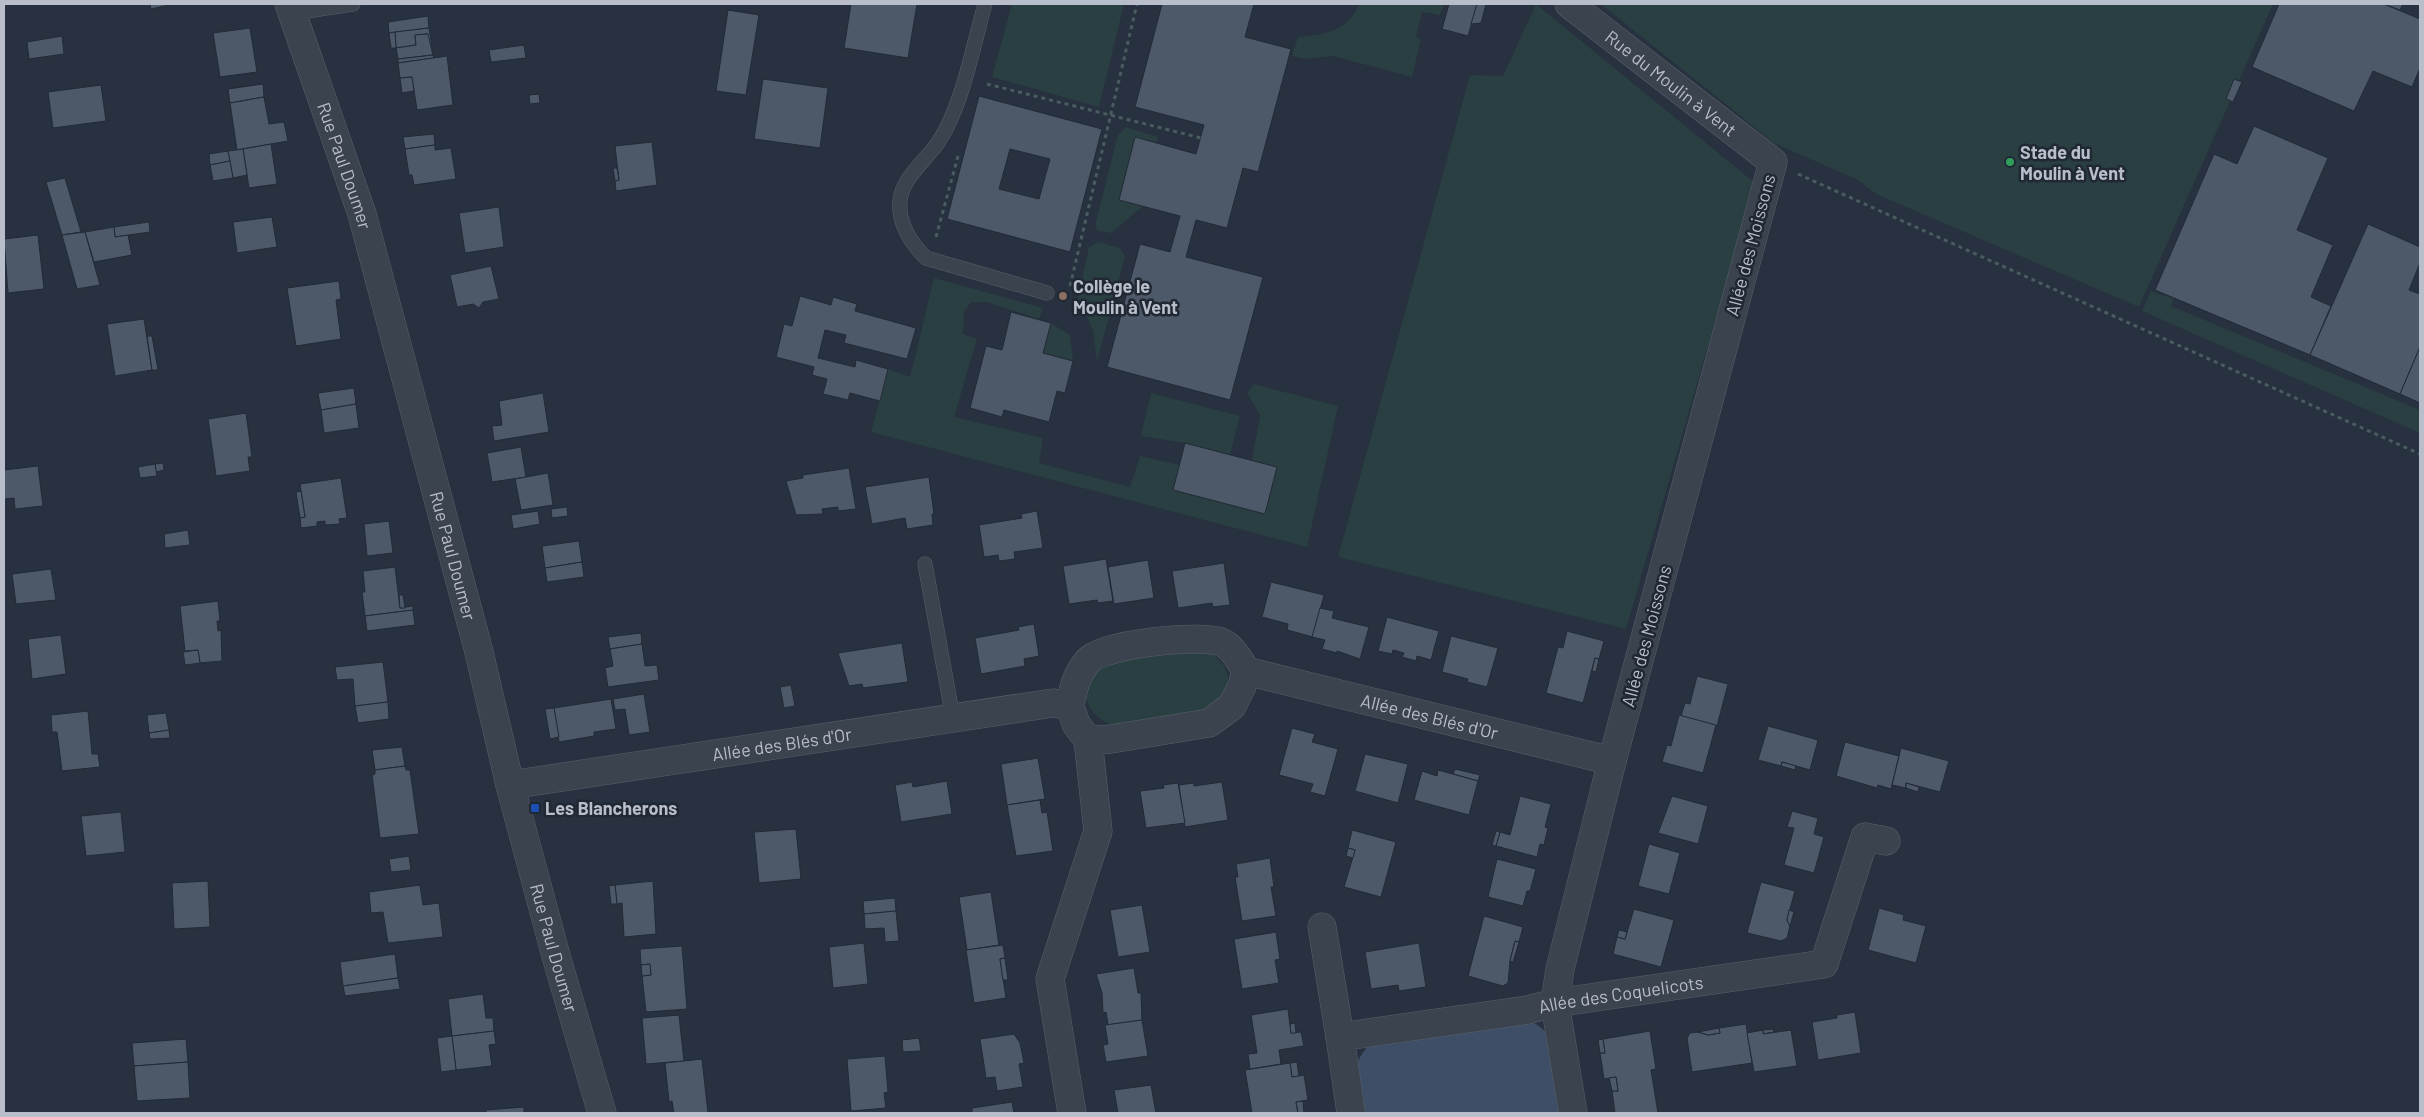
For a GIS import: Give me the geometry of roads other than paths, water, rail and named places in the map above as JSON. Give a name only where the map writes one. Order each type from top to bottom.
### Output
[{"type":"street","name":"Rue du Moulin à Vent","points":[[1569,4],[1772,162]]},
{"type":"street","name":"Rue Paul Doumer","points":[[291,8],[362,214],[479,652],[510,785],[556,956],[602,1113]]},
{"type":"street","name":"Allée des Moissons","points":[[1573,1113],[1555,1003],[1568,934],[1612,761],[1772,162]]},
{"type":"street","points":[[1072,1113],[1050,979],[1098,831],[1088,740],[1062,705],[1074,681],[1089,659],[1118,646],[1204,638],[1225,644],[1246,671],[1242,686],[1232,706],[1209,723],[1111,739],[1088,740]]},
{"type":"street","name":"Allée des Blés d'Or","points":[[1246,671],[1612,761]]},
{"type":"street","name":"Allée des Blés d'Or","points":[[510,785],[953,718],[1062,705]]},
{"type":"street","name":"Allée des Coquelicots","points":[[1340,1037],[1527,1010],[1555,1003],[1824,964],[1865,837],[1886,841]]},
{"type":"street","points":[[1322,927],[1351,1113]]},
{"type":"lane","points":[[291,8],[353,4]]},
{"type":"lane","points":[[985,4],[953,115],[937,144],[912,171],[900,200],[903,224],[912,245],[926,258],[1047,293]]},
{"type":"lane","points":[[926,564],[953,718]]},
{"type":"water","points":[[1524,1019],[1536,1024],[1550,1035],[1563,1113],[1362,1113],[1355,1069],[1358,1061],[1370,1044],[1461,1033]]},
{"type":"place","name":"Stade du Moulin à Vent","points":[[2010,162]]},
{"type":"place","name":"Collège le Moulin à Vent","points":[[1063,296]]},
{"type":"place","name":"Les Blancherons","points":[[535,808]]}]
